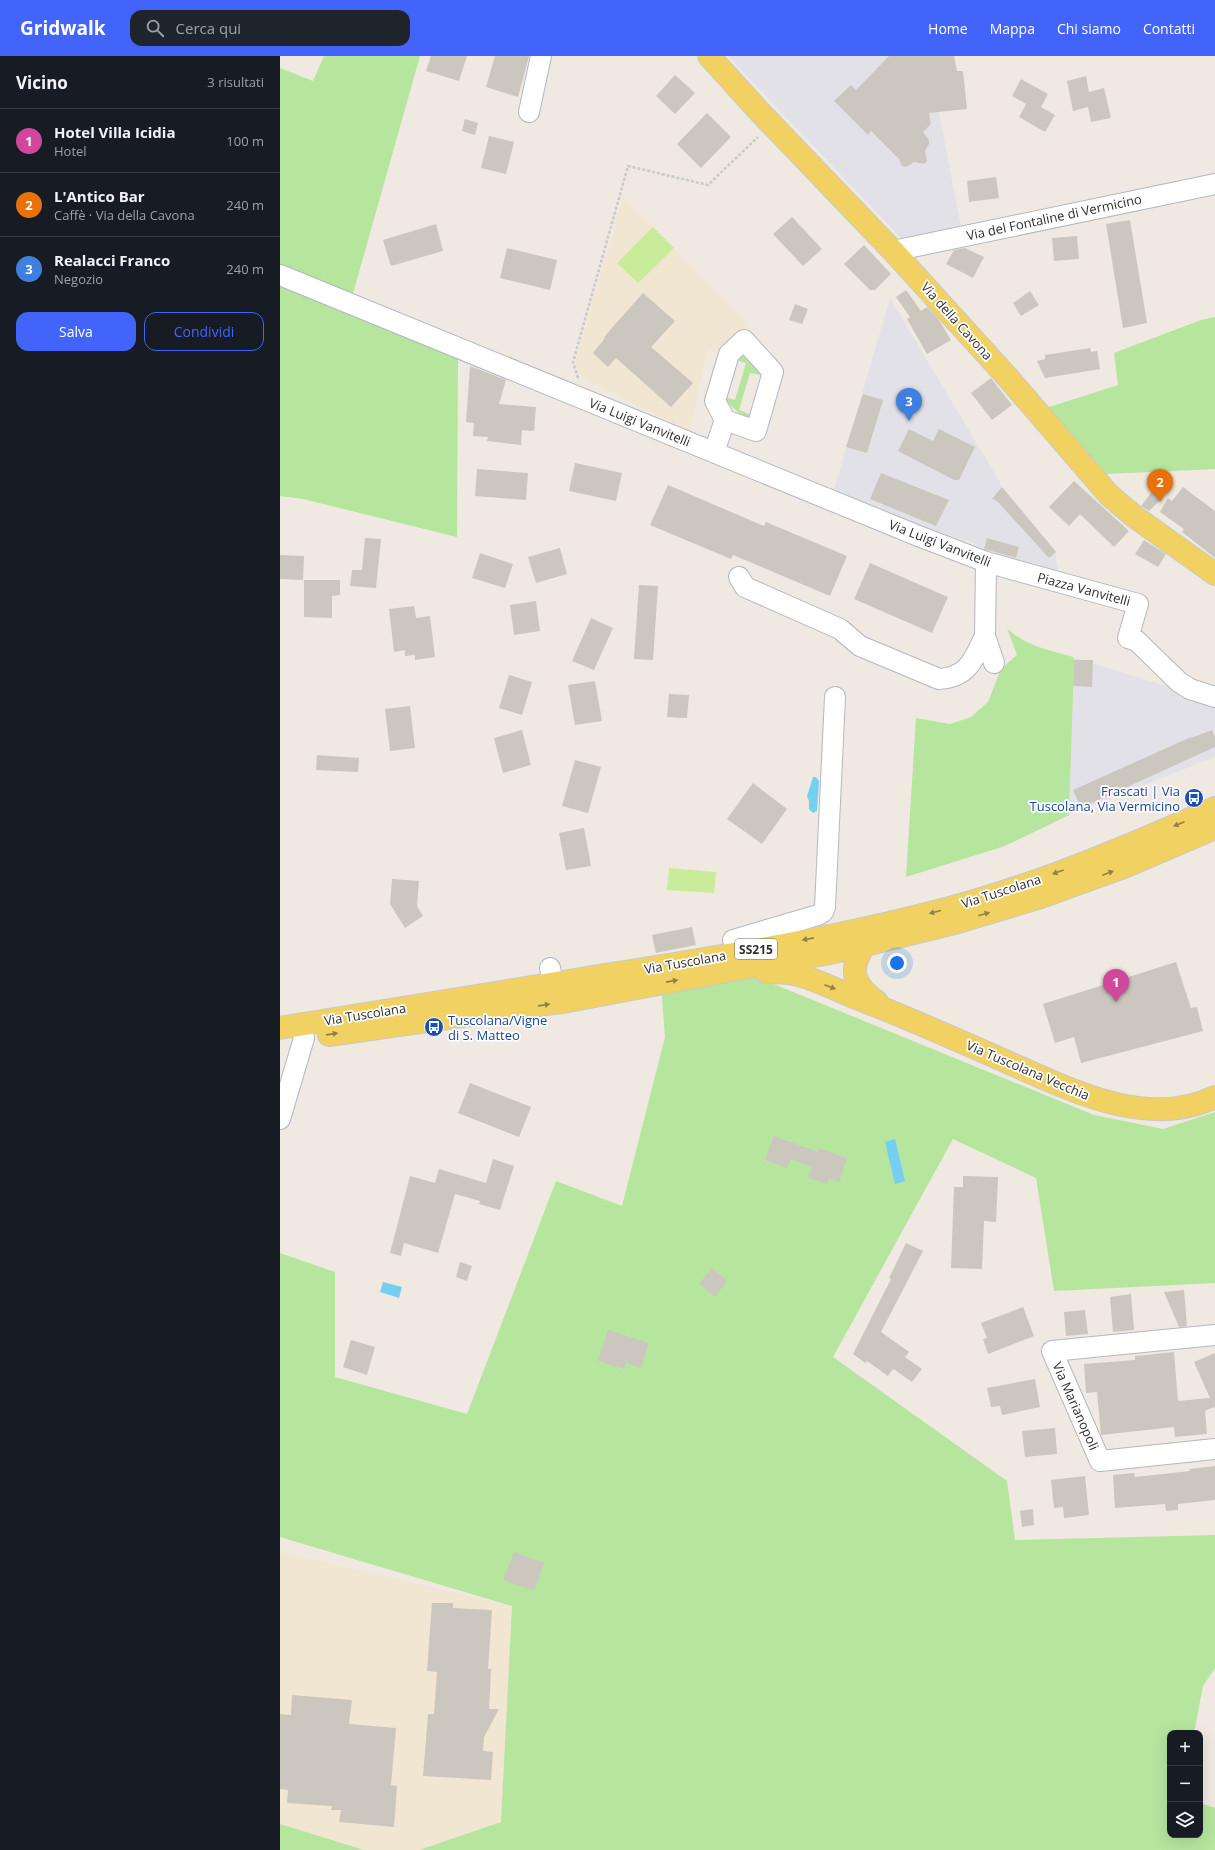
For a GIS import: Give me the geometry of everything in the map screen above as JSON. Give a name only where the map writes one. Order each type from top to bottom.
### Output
[{"type":"main road","name":"Via della Cavona","points":[[709,56],[771,124],[893,251],[1010,380],[1109,495],[1136,517],[1215,574]]},
{"type":"main road","name":"Via Tuscolana","points":[[280,1028],[551,975],[735,949],[889,923],[974,901],[1096,858],[1215,808]]},
{"type":"main road","name":"Via Tuscolana","points":[[280,1042],[568,1001],[735,949],[825,954],[865,945],[964,920],[1041,896],[1124,866],[1215,828]]},
{"type":"main road","points":[[865,945],[855,963],[856,979],[866,993],[892,1011]]},
{"type":"main road","points":[[735,949],[795,974],[892,1011]]},
{"type":"main road","name":"Via Tuscolana Vecchia","points":[[892,1011],[1060,1085],[1113,1103],[1144,1108],[1174,1108],[1198,1104],[1215,1097]]},
{"type":"street","points":[[529,112],[541,56]]},
{"type":"street","name":"Via del Fontaline di Vermicino","points":[[893,251],[1215,184]]},
{"type":"street","name":"Via Luigi Vanvitelli","points":[[280,275],[993,564]]},
{"type":"street","points":[[714,452],[725,420]]},
{"type":"street","points":[[739,577],[745,587],[840,629],[860,646],[939,679],[952,678],[963,672],[970,664],[985,636],[993,564]]},
{"type":"street","name":"Piazza Vanvitelli","points":[[993,564],[1138,604],[1128,638],[1142,646],[1179,682],[1190,689],[1215,697]]},
{"type":"street","points":[[985,636],[994,663]]},
{"type":"street","points":[[735,949],[818,915],[825,908],[835,697]]},
{"type":"street","points":[[280,1119],[304,1038]]},
{"type":"street","name":"Via Marianopoli","points":[[1215,1335],[1052,1351],[1100,1461],[1215,1449]]},
{"type":"path","points":[[584,399],[573,362],[628,166],[708,185],[771,124]]},
{"type":"shaded area","points":[[728,56],[928,56],[961,227],[901,238]]},
{"type":"shaded area","points":[[623,197],[749,324],[722,353],[708,349],[689,431],[583,378],[575,362]]},
{"type":"shaded area","points":[[890,298],[1004,489],[1055,550],[1059,574],[981,555],[976,545],[966,540],[961,545],[833,493]]},
{"type":"shaded area","points":[[1073,657],[1175,689],[1215,705],[1215,757],[1069,815]]},
{"type":"shaded area","points":[[280,1552],[512,1606],[501,1822],[419,1850],[364,1850],[280,1824]]},
{"type":"green space","points":[[324,56],[420,56],[350,304],[458,348],[457,537],[303,499],[280,496],[280,68],[313,81]]},
{"type":"green space","points":[[653,227],[674,248],[638,283],[617,263]]},
{"type":"green space","points":[[1215,317],[1215,469],[1106,474],[1046,408],[1118,385],[1114,353],[1201,320]]},
{"type":"green space","points":[[740,352],[761,373],[761,375],[750,373],[739,410],[749,414],[749,417],[746,420],[724,399],[725,397],[735,400],[746,363],[736,360]]},
{"type":"green space","points":[[1007,628],[1029,643],[1073,657],[1074,660],[1069,815],[1005,846],[906,877],[916,718],[950,724],[971,717],[988,702],[1001,669],[1017,655]]},
{"type":"green space","points":[[669,868],[716,872],[714,893],[667,890]]},
{"type":"green space","points":[[737,969],[1094,1115],[1163,1129],[1215,1112],[1215,1283],[1054,1291],[1036,1178],[953,1139],[833,1357],[1007,1481],[1015,1540],[1215,1535],[1215,1668],[1203,1686],[1195,1730],[1167,1730],[1167,1838],[1203,1838],[1203,1804],[1215,1808],[1215,1850],[419,1850],[501,1822],[512,1606],[280,1537],[280,1253],[335,1272],[335,1377],[467,1414],[556,1181],[622,1206],[665,1037],[661,984]]},
{"type":"green space","points":[[280,1824],[364,1850],[280,1850]]},
{"type":"water","points":[[813,777],[816,777],[819,781],[817,811],[813,813],[809,809],[809,801],[807,796]]},
{"type":"water","points":[[895,1139],[905,1181],[895,1184],[885,1142]]},
{"type":"water","points":[[383,1282],[402,1287],[399,1298],[380,1292]]},
{"type":"building","points":[[431,56],[467,56],[459,81],[426,71]]},
{"type":"building","points":[[495,56],[529,56],[518,97],[486,87]]},
{"type":"building","points":[[889,56],[954,56],[957,71],[963,71],[967,109],[929,113],[931,124],[923,132],[929,140],[929,144],[925,151],[927,161],[924,164],[914,162],[906,167],[902,166],[899,159],[871,131],[868,135],[834,101],[851,85],[856,90]]},
{"type":"building","points":[[675,75],[695,93],[675,114],[656,96]]},
{"type":"building","points":[[1086,76],[1089,92],[1104,88],[1111,118],[1091,122],[1088,107],[1073,111],[1067,81]]},
{"type":"building","points":[[1021,79],[1048,94],[1041,107],[1055,115],[1045,132],[1019,117],[1026,104],[1012,96]]},
{"type":"building","points":[[707,113],[731,137],[701,168],[677,144]]},
{"type":"building","points":[[465,119],[478,123],[475,135],[462,131]]},
{"type":"building","points":[[489,136],[514,142],[506,174],[481,168]]},
{"type":"building","points":[[996,177],[999,198],[969,202],[967,181]]},
{"type":"building","points":[[792,217],[822,249],[803,266],[773,234]]},
{"type":"building","points":[[1130,220],[1147,323],[1123,328],[1106,224]]},
{"type":"building","points":[[436,224],[443,251],[391,266],[383,240]]},
{"type":"building","points":[[1077,236],[1079,259],[1054,261],[1052,238]]},
{"type":"building","points":[[864,245],[891,274],[875,290],[870,290],[844,264]]},
{"type":"building","points":[[507,248],[557,260],[550,290],[500,278]]},
{"type":"building","points":[[965,248],[984,257],[973,278],[946,264],[954,250]]},
{"type":"building","points":[[906,290],[921,311],[927,307],[939,320],[951,340],[927,354],[907,319],[910,317],[896,297]]},
{"type":"building","points":[[1030,291],[1039,305],[1021,316],[1013,303]]},
{"type":"building","points":[[643,293],[675,321],[651,347],[693,383],[671,407],[616,358],[608,367],[593,353],[605,338],[604,337]]},
{"type":"building","points":[[795,304],[808,309],[802,324],[789,320]]},
{"type":"building","points":[[1090,348],[1091,352],[1097,351],[1100,369],[1045,378],[1037,361],[1045,359],[1045,355]]},
{"type":"building","points":[[470,366],[506,380],[499,404],[536,407],[534,431],[522,430],[521,445],[487,441],[488,437],[473,436],[474,423],[466,422]]},
{"type":"building","points":[[991,378],[1012,405],[992,420],[971,393]]},
{"type":"building","points":[[863,394],[883,400],[867,453],[846,447]]},
{"type":"building","points":[[909,429],[933,441],[939,429],[975,447],[959,480],[954,480],[898,451]]},
{"type":"building","points":[[575,463],[622,473],[616,501],[569,491]]},
{"type":"building","points":[[477,469],[528,473],[526,500],[475,496]]},
{"type":"building","points":[[881,473],[949,500],[936,526],[870,499]]},
{"type":"building","points":[[1074,481],[1129,531],[1114,547],[1080,514],[1069,526],[1049,507]]},
{"type":"building","points":[[668,485],[764,526],[766,522],[847,556],[830,596],[733,555],[731,559],[650,525]]},
{"type":"building","points":[[1002,487],[1056,552],[1049,558],[997,501],[992,499]]},
{"type":"building","points":[[1183,487],[1215,511],[1215,558],[1182,532],[1184,529],[1160,512],[1168,498],[1172,501]]},
{"type":"building","points":[[1155,488],[1165,495],[1149,511],[1141,506]]},
{"type":"building","points":[[365,538],[381,539],[376,588],[350,586],[352,570],[362,570]]},
{"type":"building","points":[[987,538],[1019,547],[1016,558],[984,549]]},
{"type":"building","points":[[1144,540],[1166,554],[1158,567],[1135,554]]},
{"type":"building","points":[[560,548],[567,574],[536,583],[528,557]]},
{"type":"building","points":[[480,553],[513,564],[505,588],[472,578]]},
{"type":"building","points":[[280,555],[304,556],[303,580],[280,579]]},
{"type":"building","points":[[870,563],[948,597],[932,633],[854,599]]},
{"type":"building","points":[[304,580],[340,580],[340,595],[332,596],[332,618],[304,617]]},
{"type":"building","points":[[639,585],[658,586],[653,660],[634,659]]},
{"type":"building","points":[[536,601],[540,631],[514,635],[510,605]]},
{"type":"building","points":[[414,606],[416,618],[430,616],[435,657],[415,660],[415,655],[405,656],[405,650],[394,652],[389,609]]},
{"type":"building","points":[[591,618],[613,628],[594,670],[572,661]]},
{"type":"building","points":[[1074,660],[1093,660],[1092,687],[1073,686]]},
{"type":"building","points":[[509,675],[532,682],[522,715],[499,708]]},
{"type":"building","points":[[595,681],[602,721],[575,725],[568,685]]},
{"type":"building","points":[[669,694],[689,695],[687,718],[667,717]]},
{"type":"building","points":[[410,706],[415,748],[390,751],[385,709]]},
{"type":"building","points":[[522,730],[531,765],[503,773],[494,738]]},
{"type":"building","points":[[1212,730],[1215,737],[1215,747],[1081,808],[1073,790],[1191,737]]},
{"type":"building","points":[[317,755],[359,758],[358,772],[316,770]]},
{"type":"building","points":[[575,760],[601,767],[588,813],[562,806]]},
{"type":"building","points":[[753,783],[787,809],[762,844],[727,819]]},
{"type":"building","points":[[584,828],[591,866],[566,870],[559,833]]},
{"type":"building","points":[[392,879],[419,881],[417,906],[423,916],[405,928],[390,904]]},
{"type":"building","points":[[692,927],[696,945],[656,953],[652,935]]},
{"type":"building","points":[[1176,962],[1191,1008],[1197,1007],[1203,1031],[1081,1063],[1074,1037],[1055,1043],[1043,1004]]},
{"type":"building","points":[[470,1083],[531,1107],[519,1137],[458,1113]]},
{"type":"building","points":[[774,1136],[818,1152],[819,1148],[847,1158],[839,1182],[829,1178],[827,1184],[808,1178],[812,1167],[791,1159],[787,1168],[765,1160]]},
{"type":"building","points":[[493,1159],[514,1166],[500,1210],[479,1204],[480,1201],[455,1194],[438,1253],[404,1243],[401,1256],[390,1253],[410,1176],[435,1183],[439,1169],[486,1183]]},
{"type":"building","points":[[963,1176],[998,1177],[996,1222],[984,1221],[982,1269],[951,1268],[954,1187],[963,1187]]},
{"type":"building","points":[[906,1243],[923,1251],[881,1332],[909,1352],[905,1357],[922,1369],[912,1382],[893,1369],[888,1376],[867,1361],[865,1363],[853,1354],[891,1279],[889,1278]]},
{"type":"building","points":[[460,1262],[472,1266],[467,1281],[456,1277]]},
{"type":"building","points":[[712,1268],[727,1281],[715,1297],[699,1284]]},
{"type":"building","points":[[1184,1290],[1187,1326],[1179,1327],[1164,1292]]},
{"type":"building","points":[[1131,1294],[1134,1330],[1113,1332],[1110,1297]]},
{"type":"building","points":[[1023,1307],[1034,1336],[988,1354],[983,1339],[987,1338],[981,1323]]},
{"type":"building","points":[[1085,1310],[1088,1334],[1066,1336],[1064,1312]]},
{"type":"building","points":[[608,1330],[649,1343],[641,1368],[626,1363],[624,1369],[598,1361]]},
{"type":"building","points":[[351,1340],[375,1347],[367,1375],[343,1367]]},
{"type":"building","points":[[1174,1352],[1178,1401],[1210,1398],[1194,1362],[1215,1353],[1215,1409],[1214,1407],[1205,1411],[1207,1434],[1175,1437],[1174,1427],[1101,1435],[1097,1392],[1086,1393],[1084,1364],[1135,1360],[1135,1356]]},
{"type":"building","points":[[1035,1379],[1040,1407],[1002,1415],[1000,1406],[991,1407],[987,1388]]},
{"type":"building","points":[[1055,1428],[1057,1454],[1025,1457],[1022,1431]]},
{"type":"building","points":[[1215,1466],[1215,1500],[1178,1504],[1178,1510],[1166,1511],[1165,1504],[1115,1508],[1113,1475],[1134,1473],[1135,1477],[1190,1471],[1189,1469]]},
{"type":"building","points":[[1085,1476],[1089,1515],[1064,1518],[1063,1507],[1054,1508],[1051,1480]]},
{"type":"building","points":[[1033,1509],[1034,1525],[1022,1527],[1020,1511]]},
{"type":"building","points":[[514,1552],[544,1563],[534,1591],[503,1580]]},
{"type":"building","points":[[432,1603],[453,1603],[453,1608],[492,1610],[488,1669],[491,1669],[489,1709],[499,1709],[484,1737],[483,1751],[493,1752],[491,1780],[423,1776],[428,1714],[434,1714],[437,1672],[427,1671]]},
{"type":"building","points":[[292,1695],[352,1700],[349,1724],[396,1728],[391,1785],[397,1786],[394,1827],[339,1822],[341,1810],[331,1810],[332,1806],[287,1803],[288,1790],[280,1789],[280,1714],[291,1715]]},
{"type":"place","name":"Realacci Franco","points":[[909,421]]},
{"type":"place","name":"L'Antico Bar","points":[[1160,502]]},
{"type":"place","name":"Frascati | Via Tuscolana, Via Vermicino","points":[[1194,798]]},
{"type":"place","name":"Hotel Villa Icidia","points":[[1116,1002]]},
{"type":"place","name":"Tuscolana/Vigne di S. Matteo","points":[[434,1027]]}]
